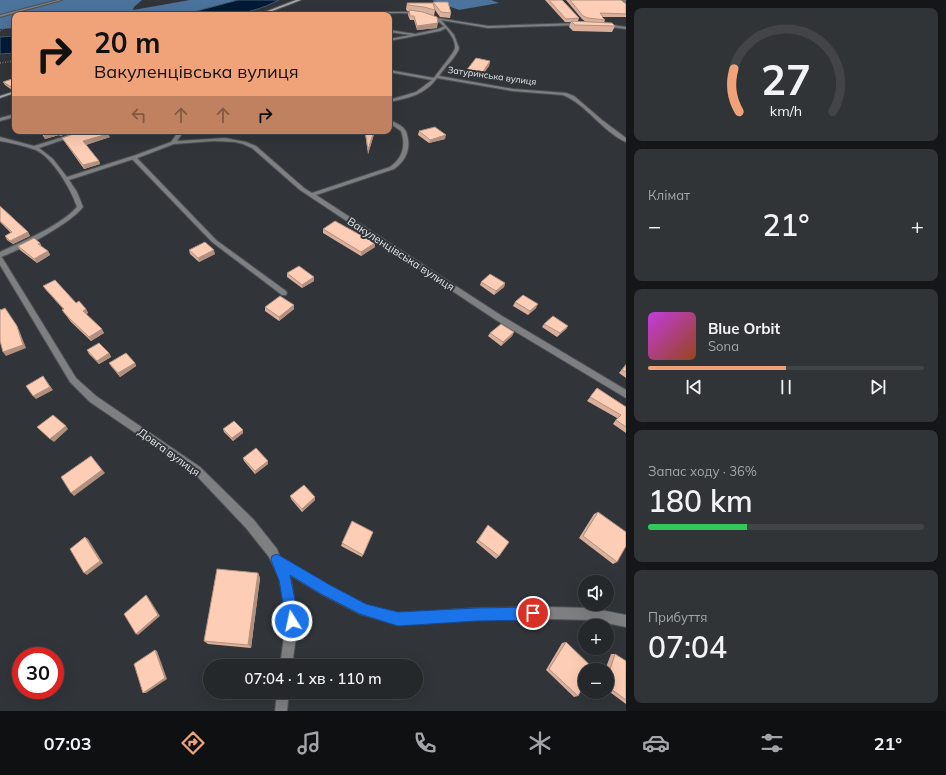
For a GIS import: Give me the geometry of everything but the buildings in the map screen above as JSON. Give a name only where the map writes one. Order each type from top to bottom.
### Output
[{"type":"street","points":[[267,12],[299,0]]},
{"type":"street","name":"Затуринська вулиця","points":[[392,13],[415,14],[481,26],[548,26],[584,24],[580,21]]},
{"type":"street","name":"Затуринська вулиця","points":[[392,100],[420,92],[427,88],[436,78],[442,67],[458,52],[456,41],[440,22],[432,17]]},
{"type":"street","points":[[599,25],[626,28]]},
{"type":"street","points":[[392,71],[436,78]]},
{"type":"street","name":"Затуринська вулиця","points":[[436,78],[514,90],[564,94],[572,97],[600,121],[626,140]]},
{"type":"street","points":[[0,97],[12,93]]},
{"type":"street","points":[[0,120],[12,116]]},
{"type":"street","points":[[311,195],[392,168],[399,163],[406,150],[405,136],[402,128],[392,123]]},
{"type":"street","points":[[33,148],[77,134]]},
{"type":"street","name":"Вакуленцівська вулиця","points":[[173,142],[180,134]]},
{"type":"street","points":[[0,139],[33,148],[45,155],[66,179],[80,204],[78,212],[24,244],[0,255]]},
{"type":"street","name":"Вакуленцівська вулиця","points":[[66,179],[134,158],[173,142],[234,140],[247,143],[262,152],[288,177],[311,195],[499,318],[626,394]]},
{"type":"street","name":"Довга вулиця","points":[[0,259],[73,380],[94,399],[197,470],[250,524],[273,553],[285,580],[292,621],[287,659]]},
{"type":"street","points":[[277,560],[325,590],[364,610],[398,619],[477,614],[547,613],[591,614],[626,621]]},
{"type":"street","points":[[281,711],[282,699]]},
{"type":"lane","points":[[15,12],[61,0]]},
{"type":"lane","points":[[0,16],[12,13]]},
{"type":"lane","points":[[392,39],[417,35],[445,27]]},
{"type":"lane","points":[[392,31],[417,35]]},
{"type":"lane","points":[[134,158],[214,241],[284,293]]},
{"type":"path","points":[[0,31],[12,23]]},
{"type":"path","points":[[0,63],[12,61]]},
{"type":"shaded area","points":[[0,0],[142,0],[134,7],[133,10],[190,0],[238,0],[193,12],[12,12],[12,28],[0,29]]},
{"type":"shaded area","points":[[238,0],[279,0],[247,12],[193,12]]},
{"type":"shaded area","points":[[432,0],[491,0],[499,3],[459,10]]},
{"type":"shaded area","points":[[12,36],[12,53],[0,54],[0,37]]},
{"type":"route","points":[[292,621],[285,580],[277,560],[325,590],[364,610],[398,619],[477,614],[533,613]]}]
